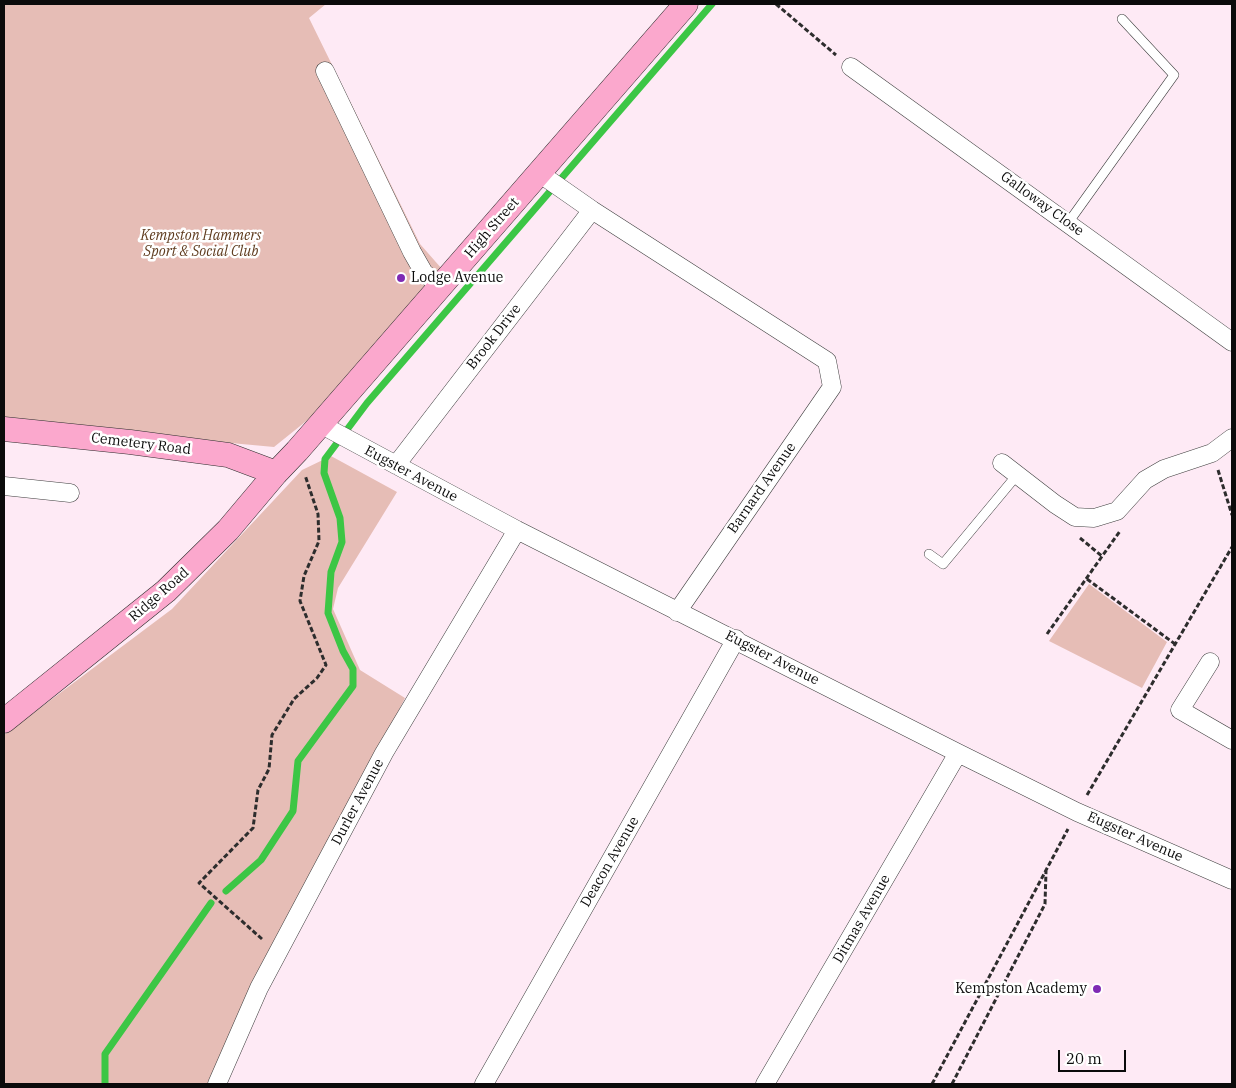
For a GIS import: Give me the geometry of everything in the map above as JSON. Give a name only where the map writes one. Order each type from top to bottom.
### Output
[{"type":"main road","name":"High Street","points":[[297,451],[335,433],[441,286],[551,181],[686,4]]},
{"type":"main road","name":"Cemetery Road","points":[[4,429],[228,454],[276,473]]},
{"type":"main road","name":"Ridge Road","points":[[4,721],[166,591],[228,530],[297,451]]},
{"type":"street","name":"Galloway Close","points":[[851,67],[1232,342]]},
{"type":"street","points":[[325,71],[412,252],[424,273],[441,286]]},
{"type":"street","points":[[551,181],[592,210]]},
{"type":"street","name":"Barnard Avenue","points":[[592,210],[827,361],[832,387],[677,612]]},
{"type":"street","name":"Brook Drive","points":[[396,465],[592,210]]},
{"type":"street","name":"Eugster Avenue","points":[[335,433],[517,530],[677,612],[736,639],[1077,812],[1232,876]]},
{"type":"street","points":[[1002,463],[1055,504],[1075,516],[1094,518],[1117,511],[1145,480],[1164,469],[1212,454],[1232,438]]},
{"type":"street","points":[[4,486],[70,493]]},
{"type":"street","name":"Durler Avenue","points":[[217,1084],[259,988],[384,753],[517,530]]},
{"type":"street","name":"Deacon Avenue","points":[[484,1084],[736,639]]},
{"type":"street","points":[[1210,662],[1180,710],[1232,740]]},
{"type":"street","name":"Ditmas Avenue","points":[[765,1084],[958,753]]},
{"type":"lane","points":[[1068,223],[1174,75],[1122,20]]},
{"type":"lane","points":[[930,554],[944,564],[1017,474]]},
{"type":"path","points":[[776,4],[851,67]]},
{"type":"path","points":[[276,957],[263,939],[199,884],[253,828],[258,790],[269,769],[272,735],[294,699],[316,678],[326,665],[300,601],[304,576],[320,541],[318,514],[297,451]]},
{"type":"path","points":[[1212,454],[1232,515]]},
{"type":"path","points":[[1047,634],[1128,519],[1117,511]]},
{"type":"path","points":[[1087,579],[1175,644]]},
{"type":"path","points":[[952,1084],[1045,904],[1046,870]]},
{"type":"green space","name":"Kempston Hammers Sport & Social Club","points":[[4,4],[326,4],[309,18],[420,244],[442,269],[320,410],[274,447],[4,422]]},
{"type":"green space","points":[[331,456],[397,492],[338,588],[333,609],[360,670],[405,698],[210,1084],[4,1084],[4,735],[172,609],[302,470]]},
{"type":"green space","points":[[1089,584],[1167,642],[1142,688],[1049,641]]},
{"type":"waterway","points":[[226,891],[261,860],[293,811],[298,761],[353,686],[353,669],[343,651],[328,613],[331,572],[342,542],[340,518],[324,473],[325,459],[367,403],[712,4]]},
{"type":"waterway","points":[[105,1084],[105,1054],[211,903]]},
{"type":"place","name":"Lodge Avenue","points":[[401,278]]},
{"type":"place","name":"Kempston Academy","points":[[1097,989]]}]
